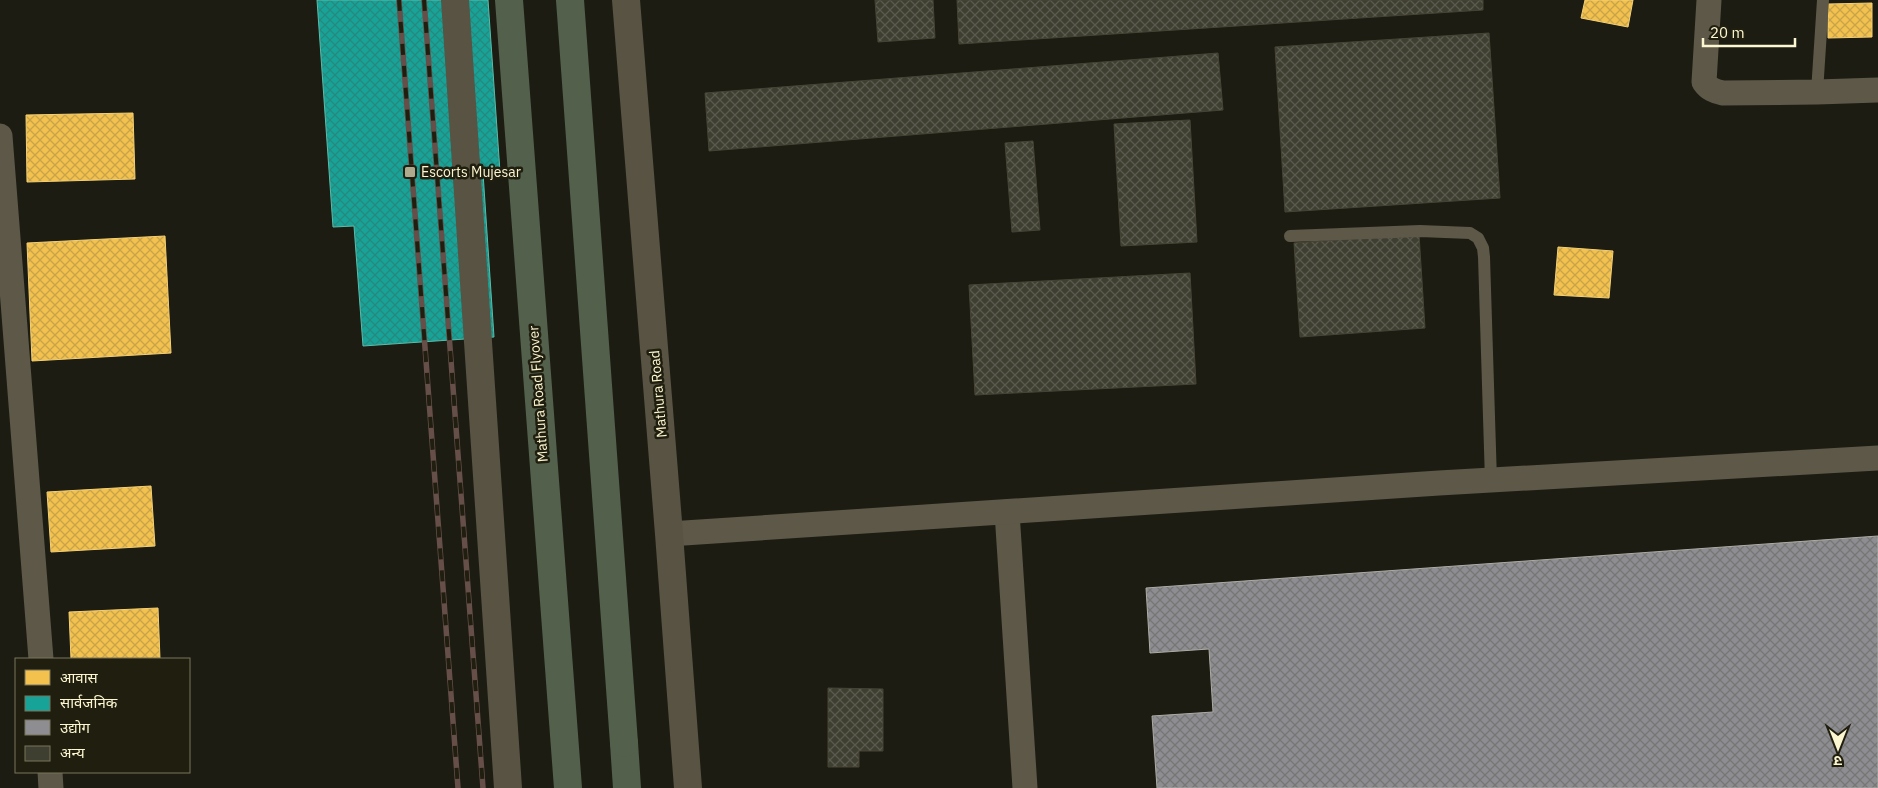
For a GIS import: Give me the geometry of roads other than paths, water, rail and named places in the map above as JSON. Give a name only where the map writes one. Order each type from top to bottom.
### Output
[{"type":"highway","name":"Mathura Road Flyover","points":[[509,0],[568,788]]},
{"type":"highway","points":[[570,0],[628,788]]},
{"type":"main road","points":[[454,0],[508,788]]},
{"type":"main road","name":"Mathura Road","points":[[626,0],[688,788]]},
{"type":"street","points":[[1709,0],[1704,82],[1708,88],[1723,93],[1878,90]]},
{"type":"street","points":[[0,136],[41,658]]},
{"type":"street","points":[[669,534],[1491,480],[1878,458]]},
{"type":"street","points":[[1007,512],[1025,788]]},
{"type":"street","points":[[50,773],[51,788]]},
{"type":"lane","points":[[1817,92],[1823,0]]},
{"type":"lane","points":[[1290,236],[1420,231],[1470,233],[1478,238],[1483,248],[1484,257],[1491,480]]},
{"type":"railway","points":[[399,0],[458,788]]},
{"type":"railway","points":[[424,0],[483,788]]},
{"type":"place","name":"Escorts Mujesar","points":[[410,172]]}]
